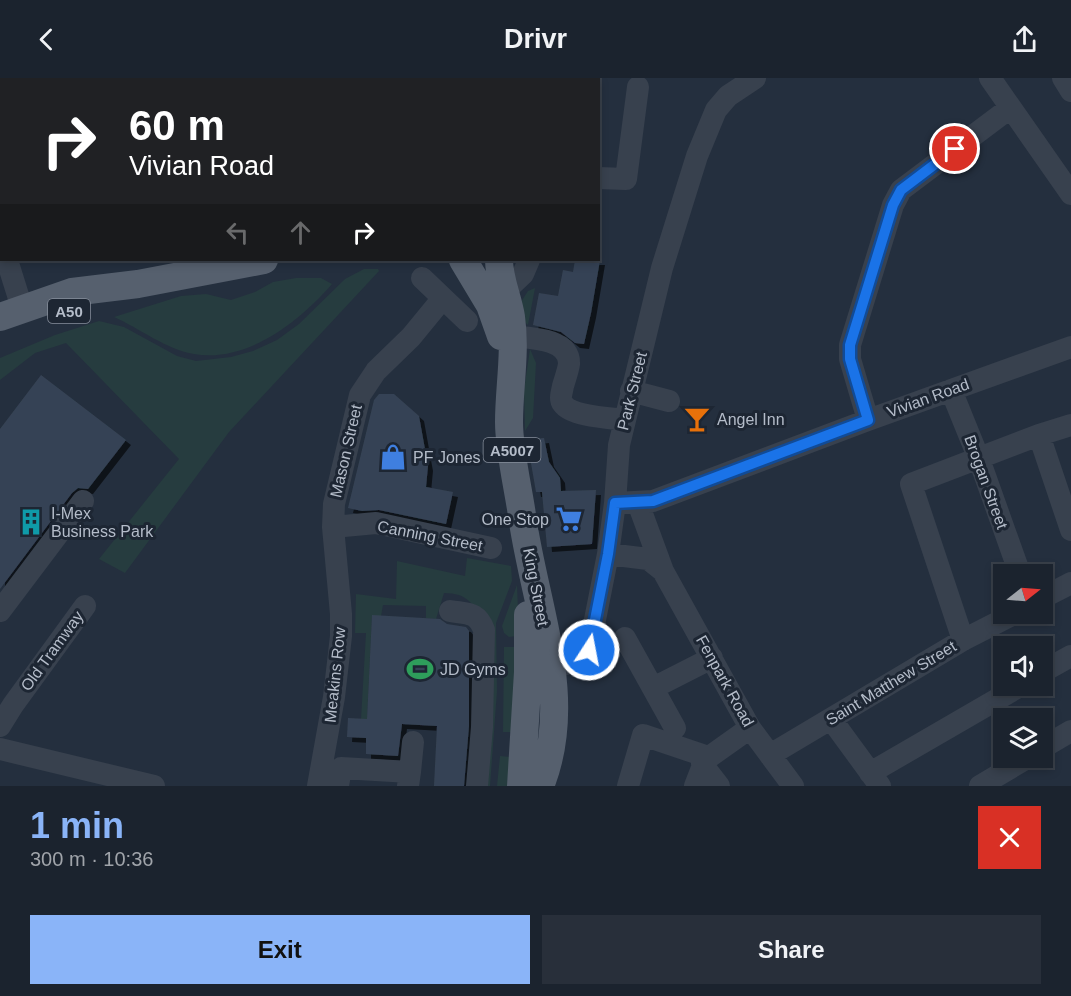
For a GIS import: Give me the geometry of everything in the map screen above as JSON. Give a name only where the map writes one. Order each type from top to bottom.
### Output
[{"type":"main road","name":"A50","points":[[11,312],[72,292],[138,284],[259,261]]},
{"type":"main road","name":"King Street","points":[[464,261],[490,304],[510,369]]},
{"type":"main road","name":"King Street","points":[[499,261],[511,317],[509,425],[540,669],[521,786]]},
{"type":"main road","name":"A50","points":[[0,337],[138,284]]},
{"type":"main road","name":"King Street","points":[[540,669],[555,702],[555,732],[549,761],[540,786]]},
{"type":"street","points":[[726,87],[755,78]]},
{"type":"street","points":[[990,78],[1071,194]]},
{"type":"street","points":[[1063,78],[1071,91]]},
{"type":"street","points":[[600,178],[626,179],[638,87]]},
{"type":"street","name":"Park Street","points":[[540,669],[582,661],[589,650],[608,554],[615,503],[619,445],[631,391],[662,267],[697,156],[726,87]]},
{"type":"street","points":[[868,420],[850,359],[850,345],[897,197],[901,190],[1010,108]]},
{"type":"street","points":[[7,261],[11,312]]},
{"type":"street","points":[[505,291],[523,274],[529,261]]},
{"type":"street","points":[[422,278],[468,321]]},
{"type":"street","name":"Mason Street","points":[[333,527],[334,504],[360,395],[376,371],[411,337],[443,298]]},
{"type":"street","points":[[512,336],[548,341],[559,346],[567,355],[569,363],[561,397],[563,404],[571,410],[582,414],[625,420]]},
{"type":"street","name":"Vivian Road","points":[[615,503],[653,501],[1071,346]]},
{"type":"street","name":"Brogan Street","points":[[951,390],[979,459],[1016,564]]},
{"type":"street","points":[[631,391],[669,401]]},
{"type":"street","points":[[963,640],[911,484],[1071,425]]},
{"type":"street","points":[[1039,435],[1071,530]]},
{"type":"street","points":[[0,611],[83,501]]},
{"type":"street","name":"Fenpark Road","points":[[638,502],[663,571],[750,728],[793,786]]},
{"type":"street","name":"Canning Street","points":[[333,527],[376,523],[491,548]]},
{"type":"street","name":"Meakins Row","points":[[318,786],[334,698],[340,646],[341,614],[333,527]]},
{"type":"street","points":[[608,554],[648,559],[663,571]]},
{"type":"street","points":[[1053,592],[1071,583]]},
{"type":"street","name":"Old Tramway","points":[[0,726],[85,606]]},
{"type":"street","points":[[450,611],[474,615],[480,620],[484,630],[482,727],[477,786]]},
{"type":"street","name":"Saint Matthew Street","points":[[770,755],[963,640],[994,624]]},
{"type":"street","points":[[625,638],[675,728]]},
{"type":"street","points":[[1053,666],[1071,656]]},
{"type":"street","points":[[653,688],[712,658]]},
{"type":"street","points":[[831,719],[875,779],[1004,696]]},
{"type":"street","points":[[695,786],[705,760],[750,728]]},
{"type":"street","points":[[1053,742],[1071,731]]},
{"type":"street","points":[[628,786],[643,735],[705,760],[718,786]]},
{"type":"street","points":[[338,786],[341,768],[409,779],[413,742]]},
{"type":"street","points":[[0,749],[154,786]]},
{"type":"street","points":[[980,786],[1010,768]]},
{"type":"green space","points":[[364,269],[378,269],[379,271],[229,432],[125,573],[99,559],[179,459],[66,343],[35,353],[0,380],[0,358],[55,335],[99,321],[124,327],[177,356],[196,361],[231,357],[253,351],[277,340],[299,324],[345,279]]},
{"type":"green space","points":[[296,278],[321,278],[332,284],[288,325],[252,346],[233,352],[214,355],[184,352],[114,317],[181,296],[206,294],[231,300],[255,292],[273,282]]},
{"type":"green space","points":[[535,288],[528,325],[524,321],[521,302],[528,291]]},
{"type":"green space","points":[[530,349],[536,363],[533,418],[525,431],[524,390]]},
{"type":"green space","points":[[467,558],[511,566],[512,581],[496,623],[497,691],[490,786],[485,786],[486,622],[464,597],[444,593],[436,619],[426,618],[426,606],[383,605],[381,616],[372,616],[367,719],[361,719],[366,633],[355,633],[356,594],[396,599],[397,561],[465,576]]},
{"type":"green space","points":[[517,585],[519,633],[517,636],[509,637],[504,633],[502,626]]},
{"type":"green space","points":[[504,647],[519,647],[513,732],[503,732]]},
{"type":"green space","points":[[500,756],[510,757],[507,786],[497,786]]},
{"type":"building","points":[[575,261],[600,261],[584,344],[575,343],[561,332],[533,325],[539,293],[558,296],[563,270],[573,272]]},
{"type":"building","name":"I-Mex Business Park","points":[[41,375],[126,440],[88,489],[78,488],[72,493],[0,589],[0,429]]},
{"type":"building","name":"PF Jones","points":[[379,394],[394,394],[419,416],[428,466],[426,487],[453,492],[446,524],[379,510],[362,511],[348,508],[374,400]]},
{"type":"building","name":"One Stop","points":[[544,438],[549,462],[560,478],[561,491],[596,490],[592,544],[547,547],[542,492],[536,492],[527,440]]},
{"type":"building","name":"JD Gyms","points":[[372,615],[440,619],[447,624],[466,627],[469,631],[469,726],[464,786],[434,786],[437,726],[402,724],[398,756],[366,754],[366,738],[347,737],[348,718],[367,719]]},
{"type":"place","name":"Angel Inn","points":[[697,419]]},
{"type":"place","name":"PF Jones","points":[[393,457]]},
{"type":"place","name":"One Stop","points":[[569,519]]},
{"type":"place","name":"I-Mex Business Park","points":[[31,522]]},
{"type":"place","name":"JD Gyms","points":[[420,669]]},
{"type":"route","points":[[589,650],[608,554],[615,503],[653,501],[868,420],[850,359],[850,345],[893,205],[901,190],[955,149]]}]
